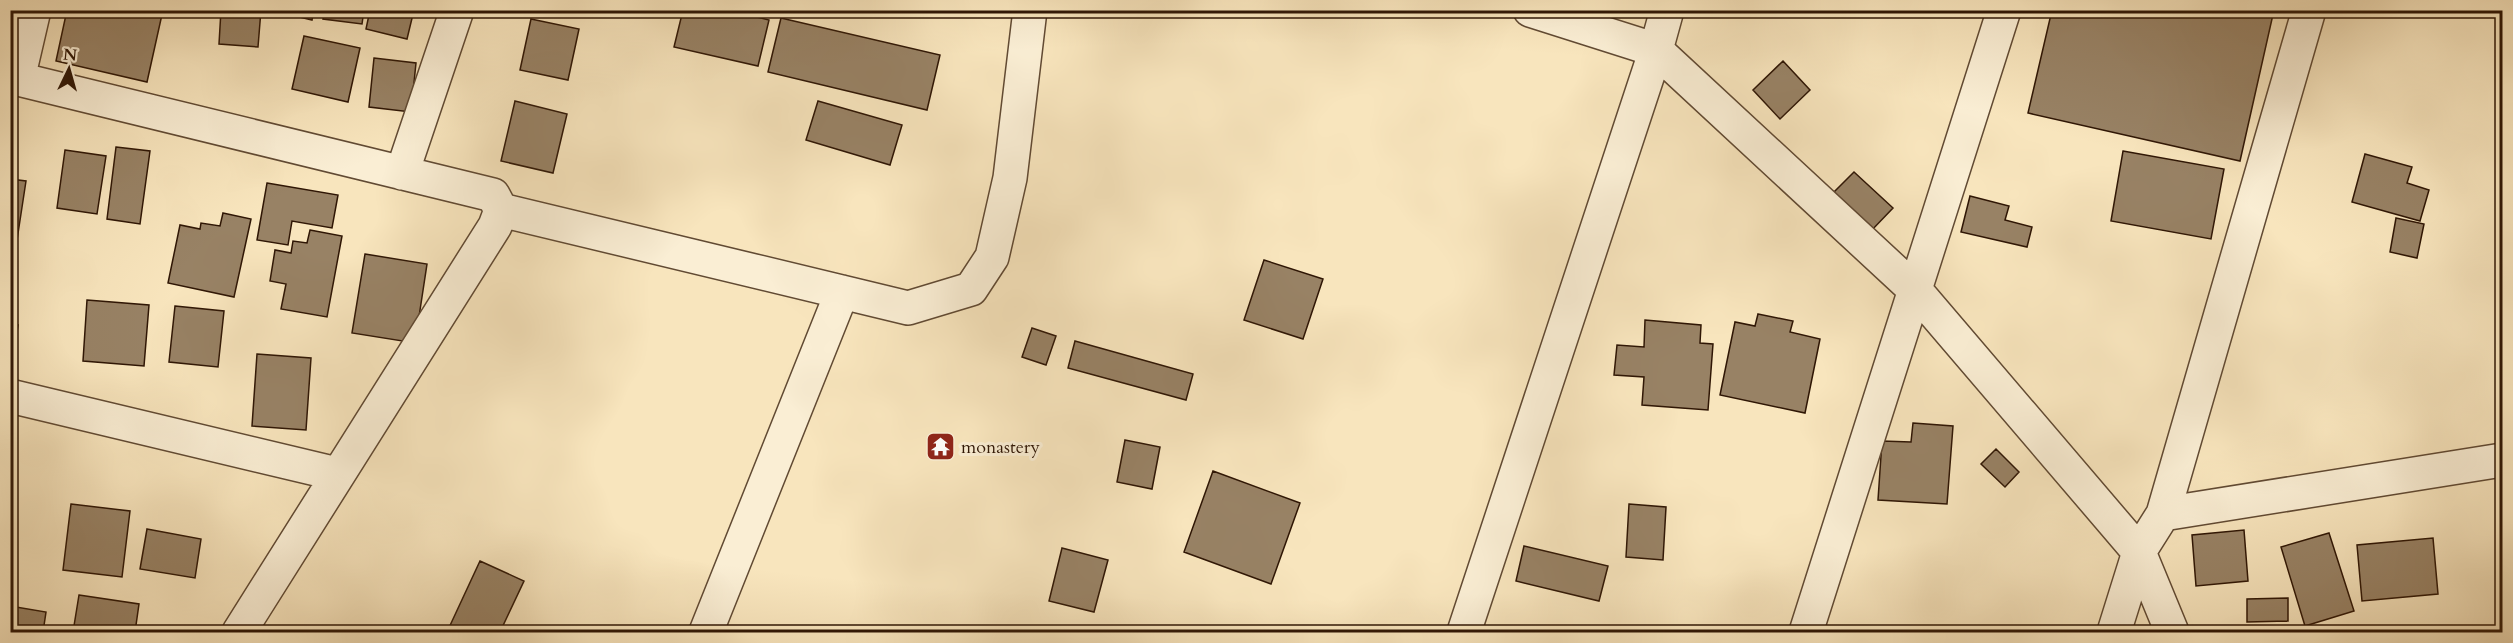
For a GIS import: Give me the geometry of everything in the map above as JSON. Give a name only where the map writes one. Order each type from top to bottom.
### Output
[{"type":"street","points":[[34,10],[14,78],[493,195],[501,210],[908,308],[971,289],[992,257],[1010,178],[1030,10]]},
{"type":"street","points":[[402,173],[457,10]]},
{"type":"street","points":[[1530,10],[1656,50],[1916,291],[2139,552],[2172,633]]},
{"type":"street","points":[[1464,633],[1656,50],[1667,10]]},
{"type":"street","points":[[1806,633],[2004,10]]},
{"type":"street","points":[[2114,633],[2139,552],[2163,514],[2308,10]]},
{"type":"street","points":[[239,633],[495,226],[501,210]]},
{"type":"street","points":[[706,633],[842,292]]},
{"type":"street","points":[[10,396],[337,474]]},
{"type":"street","points":[[2163,514],[2502,460]]},
{"type":"building","points":[[67,10],[163,10],[147,82],[56,61]]},
{"type":"building","points":[[221,10],[261,10],[258,47],[219,44]]},
{"type":"building","points":[[271,10],[314,10],[312,20]]},
{"type":"building","points":[[325,10],[364,10],[362,24],[323,19]]},
{"type":"building","points":[[370,10],[414,10],[407,39],[366,29]]},
{"type":"building","points":[[683,10],[729,10],[769,20],[758,66],[674,47]]},
{"type":"building","points":[[2052,10],[2274,10],[2240,161],[2028,113]]},
{"type":"building","points":[[781,18],[940,55],[927,110],[768,72]]},
{"type":"building","points":[[531,19],[579,29],[568,80],[520,70]]},
{"type":"building","points":[[304,36],[360,48],[348,102],[292,89]]},
{"type":"building","points":[[374,58],[416,63],[411,112],[369,107]]},
{"type":"building","points":[[1783,61],[1810,90],[1780,119],[1753,90]]},
{"type":"building","points":[[515,101],[567,114],[553,173],[501,161]]},
{"type":"building","points":[[818,101],[902,125],[890,165],[806,140]]},
{"type":"building","points":[[116,147],[150,151],[140,224],[107,219]]},
{"type":"building","points":[[65,150],[106,156],[97,214],[57,208]]},
{"type":"building","points":[[2123,151],[2224,169],[2211,239],[2111,221]]},
{"type":"building","points":[[2365,154],[2412,167],[2407,183],[2429,190],[2420,221],[2352,202]]},
{"type":"building","points":[[1854,172],[1893,208],[1870,232],[1831,195]]},
{"type":"building","points":[[10,179],[26,181],[17,240],[10,239]]},
{"type":"building","points":[[267,183],[338,195],[332,228],[292,221],[288,245],[257,240]]},
{"type":"building","points":[[1970,196],[2009,206],[2005,220],[2032,227],[2027,247],[1961,232]]},
{"type":"building","points":[[223,213],[251,219],[234,297],[168,283],[180,225],[200,229],[201,223],[220,226]]},
{"type":"building","points":[[2396,218],[2424,224],[2417,258],[2390,252]]},
{"type":"building","points":[[310,230],[342,236],[327,317],[281,309],[286,284],[270,281],[275,250],[291,253],[293,241],[307,243]]},
{"type":"building","points":[[365,254],[427,264],[415,343],[352,333]]},
{"type":"building","points":[[1264,260],[1323,279],[1303,339],[1244,320]]},
{"type":"building","points":[[87,300],[149,305],[144,366],[83,361]]},
{"type":"building","points":[[175,306],[224,311],[218,367],[169,362]]},
{"type":"building","points":[[1758,314],[1793,321],[1790,332],[1820,339],[1805,413],[1720,395],[1735,322],[1755,326]]},
{"type":"building","points":[[1645,320],[1701,325],[1700,343],[1713,344],[1708,410],[1642,405],[1644,377],[1614,375],[1617,345],[1644,347]]},
{"type":"building","points":[[10,324],[18,325],[13,362],[10,362]]},
{"type":"building","points":[[1032,328],[1056,336],[1046,365],[1022,357]]},
{"type":"building","points":[[1075,341],[1193,374],[1186,400],[1068,368]]},
{"type":"building","points":[[257,354],[311,358],[306,430],[252,426]]},
{"type":"building","points":[[1913,423],[1953,426],[1947,504],[1878,500],[1882,441],[1911,442]]},
{"type":"building","points":[[1125,440],[1160,447],[1152,489],[1117,482]]},
{"type":"building","points":[[1996,449],[2019,472],[2005,487],[1981,464]]},
{"type":"building","points":[[1213,471],[1300,503],[1271,584],[1184,552]]},
{"type":"building","points":[[71,504],[130,511],[122,577],[63,570]]},
{"type":"building","points":[[1629,504],[1666,507],[1663,560],[1626,557]]},
{"type":"building","points":[[147,529],[201,539],[195,578],[140,569]]},
{"type":"building","points":[[2244,530],[2248,581],[2196,586],[2192,535]]},
{"type":"building","points":[[2329,533],[2354,611],[2305,626],[2281,547]]},
{"type":"building","points":[[2433,538],[2438,594],[2362,601],[2357,545]]},
{"type":"building","points":[[1524,546],[1608,566],[1599,601],[1516,581]]},
{"type":"building","points":[[1062,548],[1108,560],[1094,612],[1049,601]]},
{"type":"building","points":[[480,561],[524,581],[500,632],[447,632]]},
{"type":"building","points":[[79,595],[139,604],[135,632],[73,632]]},
{"type":"building","points":[[2288,598],[2288,621],[2247,622],[2247,599]]},
{"type":"building","points":[[10,606],[46,612],[43,632],[10,632]]},
{"type":"place","name":"monastery","points":[[940,447]]}]
